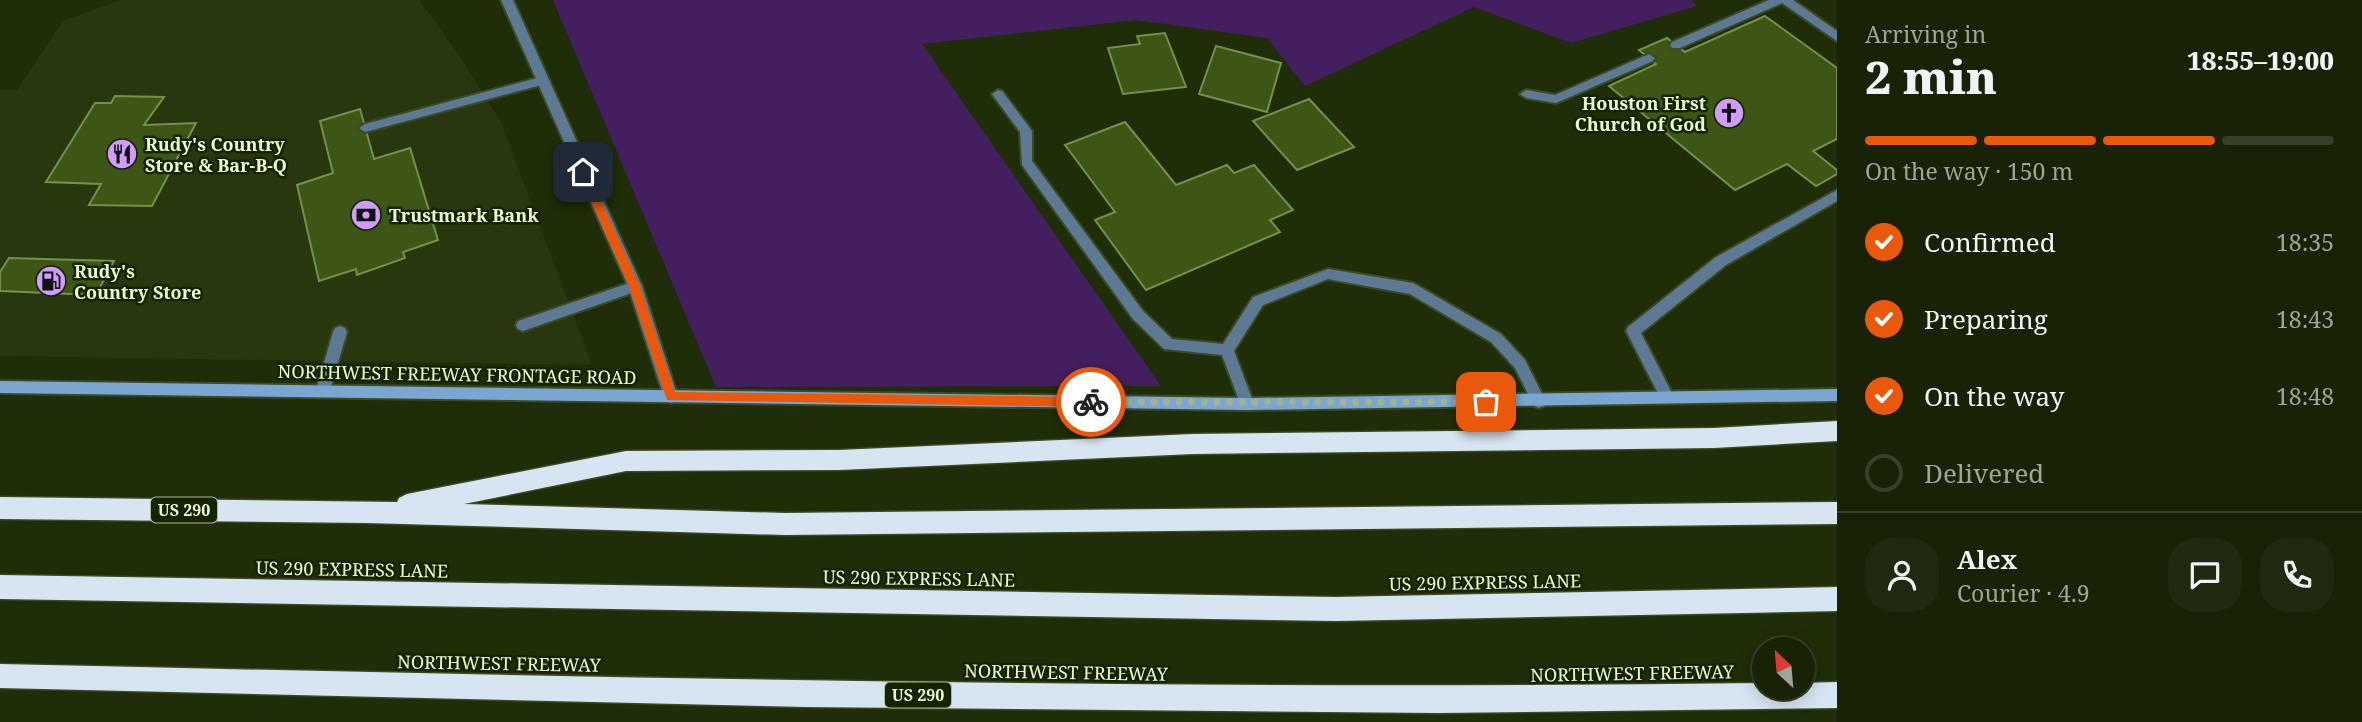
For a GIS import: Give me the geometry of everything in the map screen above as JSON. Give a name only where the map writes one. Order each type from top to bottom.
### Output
[{"type":"highway","points":[[367,512],[626,461],[839,460],[1193,444],[1714,438],[1837,431]]},
{"type":"highway","name":"US 290","points":[[0,508],[367,512],[785,524],[1837,513]]},
{"type":"highway","name":"US 290 EXPRESS LANE","points":[[0,587],[1336,609],[1837,599]]},
{"type":"highway","name":"NORTHWEST FREEWAY","points":[[0,677],[819,695],[1438,700],[1837,695]]},
{"type":"main road","name":"NORTHWEST FREEWAY FRONTAGE ROAD","points":[[0,387],[1247,404],[1837,395]]},
{"type":"street","points":[[506,0],[635,286],[671,397]]},
{"type":"street","points":[[1676,45],[1779,0]]},
{"type":"street","points":[[1785,0],[1837,37]]},
{"type":"street","points":[[1525,94],[1556,99],[1649,58]]},
{"type":"street","points":[[365,128],[541,81]]},
{"type":"street","points":[[998,94],[1026,131],[1026,162],[1138,315],[1169,345],[1227,350]]},
{"type":"street","points":[[1667,397],[1633,331],[1721,261],[1837,195]]},
{"type":"street","points":[[1227,350],[1258,301],[1328,274],[1413,289],[1496,338],[1520,364],[1539,401]]},
{"type":"street","points":[[523,325],[635,286]]},
{"type":"street","points":[[323,390],[340,332]]},
{"type":"street","points":[[1227,350],[1247,404]]},
{"type":"shaded area","points":[[120,0],[419,0],[459,55],[501,122],[592,365],[0,356],[0,90],[17,90],[63,21]]},
{"type":"shaded area","points":[[553,0],[1692,0],[1697,6],[1571,43],[1474,7],[1305,86],[1267,38],[1136,20],[922,44],[1161,386],[716,387]]},
{"type":"building","points":[[1765,16],[1837,68],[1837,139],[1813,151],[1837,170],[1837,174],[1816,186],[1787,164],[1735,190],[1609,86],[1656,64],[1639,50],[1667,38],[1685,52]]},
{"type":"building","points":[[1165,33],[1186,87],[1123,94],[1108,48],[1140,44],[1137,36]]},
{"type":"building","points":[[1216,46],[1281,63],[1267,112],[1199,94]]},
{"type":"building","name":"Rudy's Country Store & Bar-B-Q","points":[[115,96],[164,97],[144,125],[196,123],[152,206],[89,205],[101,184],[46,182],[95,103],[111,103]]},
{"type":"building","points":[[1309,99],[1354,147],[1297,170],[1253,121]]},
{"type":"building","points":[[360,109],[374,159],[410,148],[438,240],[403,252],[405,258],[357,275],[356,269],[319,281],[297,185],[333,173],[320,121]]},
{"type":"building","points":[[1125,122],[1176,185],[1227,165],[1234,173],[1254,165],[1293,210],[1270,220],[1280,232],[1146,290],[1095,220],[1115,212],[1065,145]]},
{"type":"building","name":"Rudy's Country Store","points":[[9,258],[114,261],[96,295],[0,291],[0,272]]},
{"type":"way so far","points":[[1091,402],[1486,402]]},
{"type":"place","name":"Houston First Church of God","points":[[1729,113]]},
{"type":"place","name":"Rudy's Country Store & Bar-B-Q","points":[[122,154]]},
{"type":"place","name":"Trustmark Bank","points":[[366,215]]},
{"type":"place","name":"Rudy's Country Store","points":[[51,281]]},
{"type":"route","points":[[583,172],[635,286],[671,397],[1091,402]]}]
